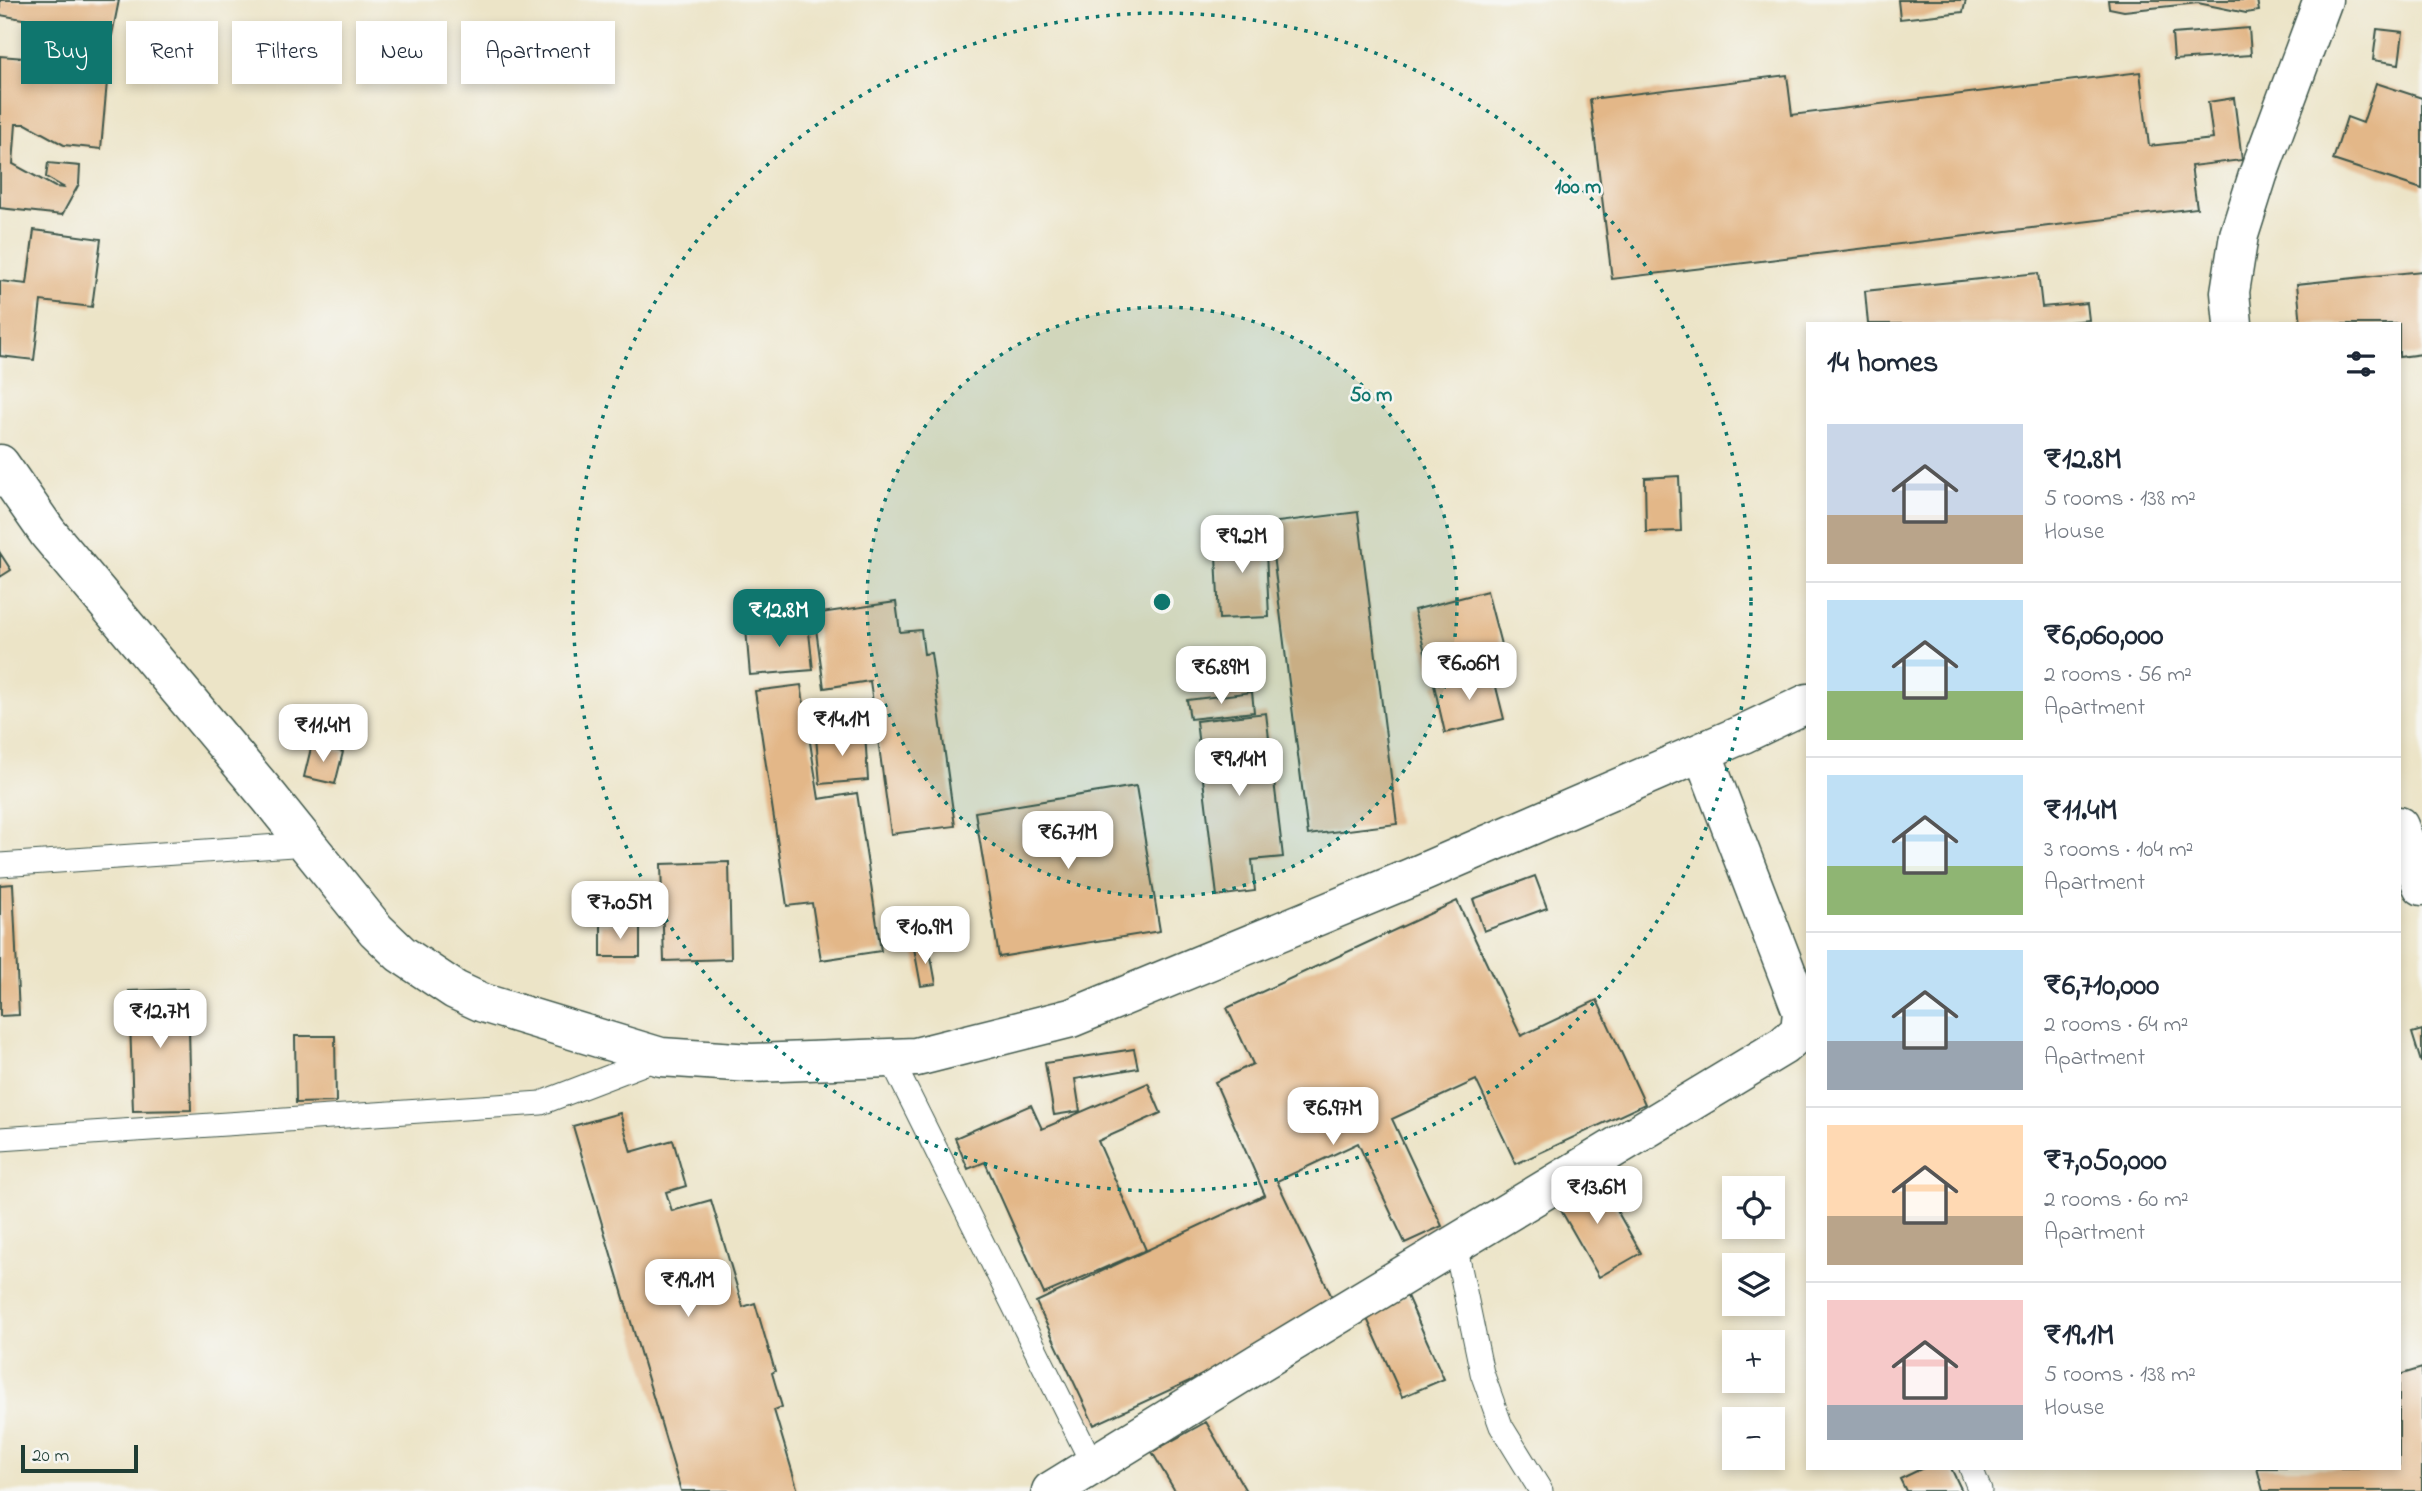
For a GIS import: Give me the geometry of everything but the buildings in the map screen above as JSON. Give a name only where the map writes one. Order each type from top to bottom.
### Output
[{"type":"street","points":[[2233,322],[2230,292],[2239,235],[2258,175],[2323,0]]},
{"type":"street","points":[[0,464],[48,533],[376,930],[401,954],[436,979],[483,1003],[661,1057],[751,1062],[916,1057],[1071,1018],[1410,878],[1702,752],[1806,704]]},
{"type":"street","points":[[1051,1491],[1783,1046],[1804,1040],[1802,1012],[1702,752]]},
{"type":"street","points":[[2408,832],[2422,886]]},
{"type":"lane","points":[[0,865],[307,845]]},
{"type":"lane","points":[[0,1139],[541,1103],[661,1057]]},
{"type":"lane","points":[[890,1057],[1093,1465]]},
{"type":"lane","points":[[1455,1244],[1486,1383],[1501,1426],[1541,1491]]},
{"type":"lane","points":[[1972,1470],[1980,1491]]}]
